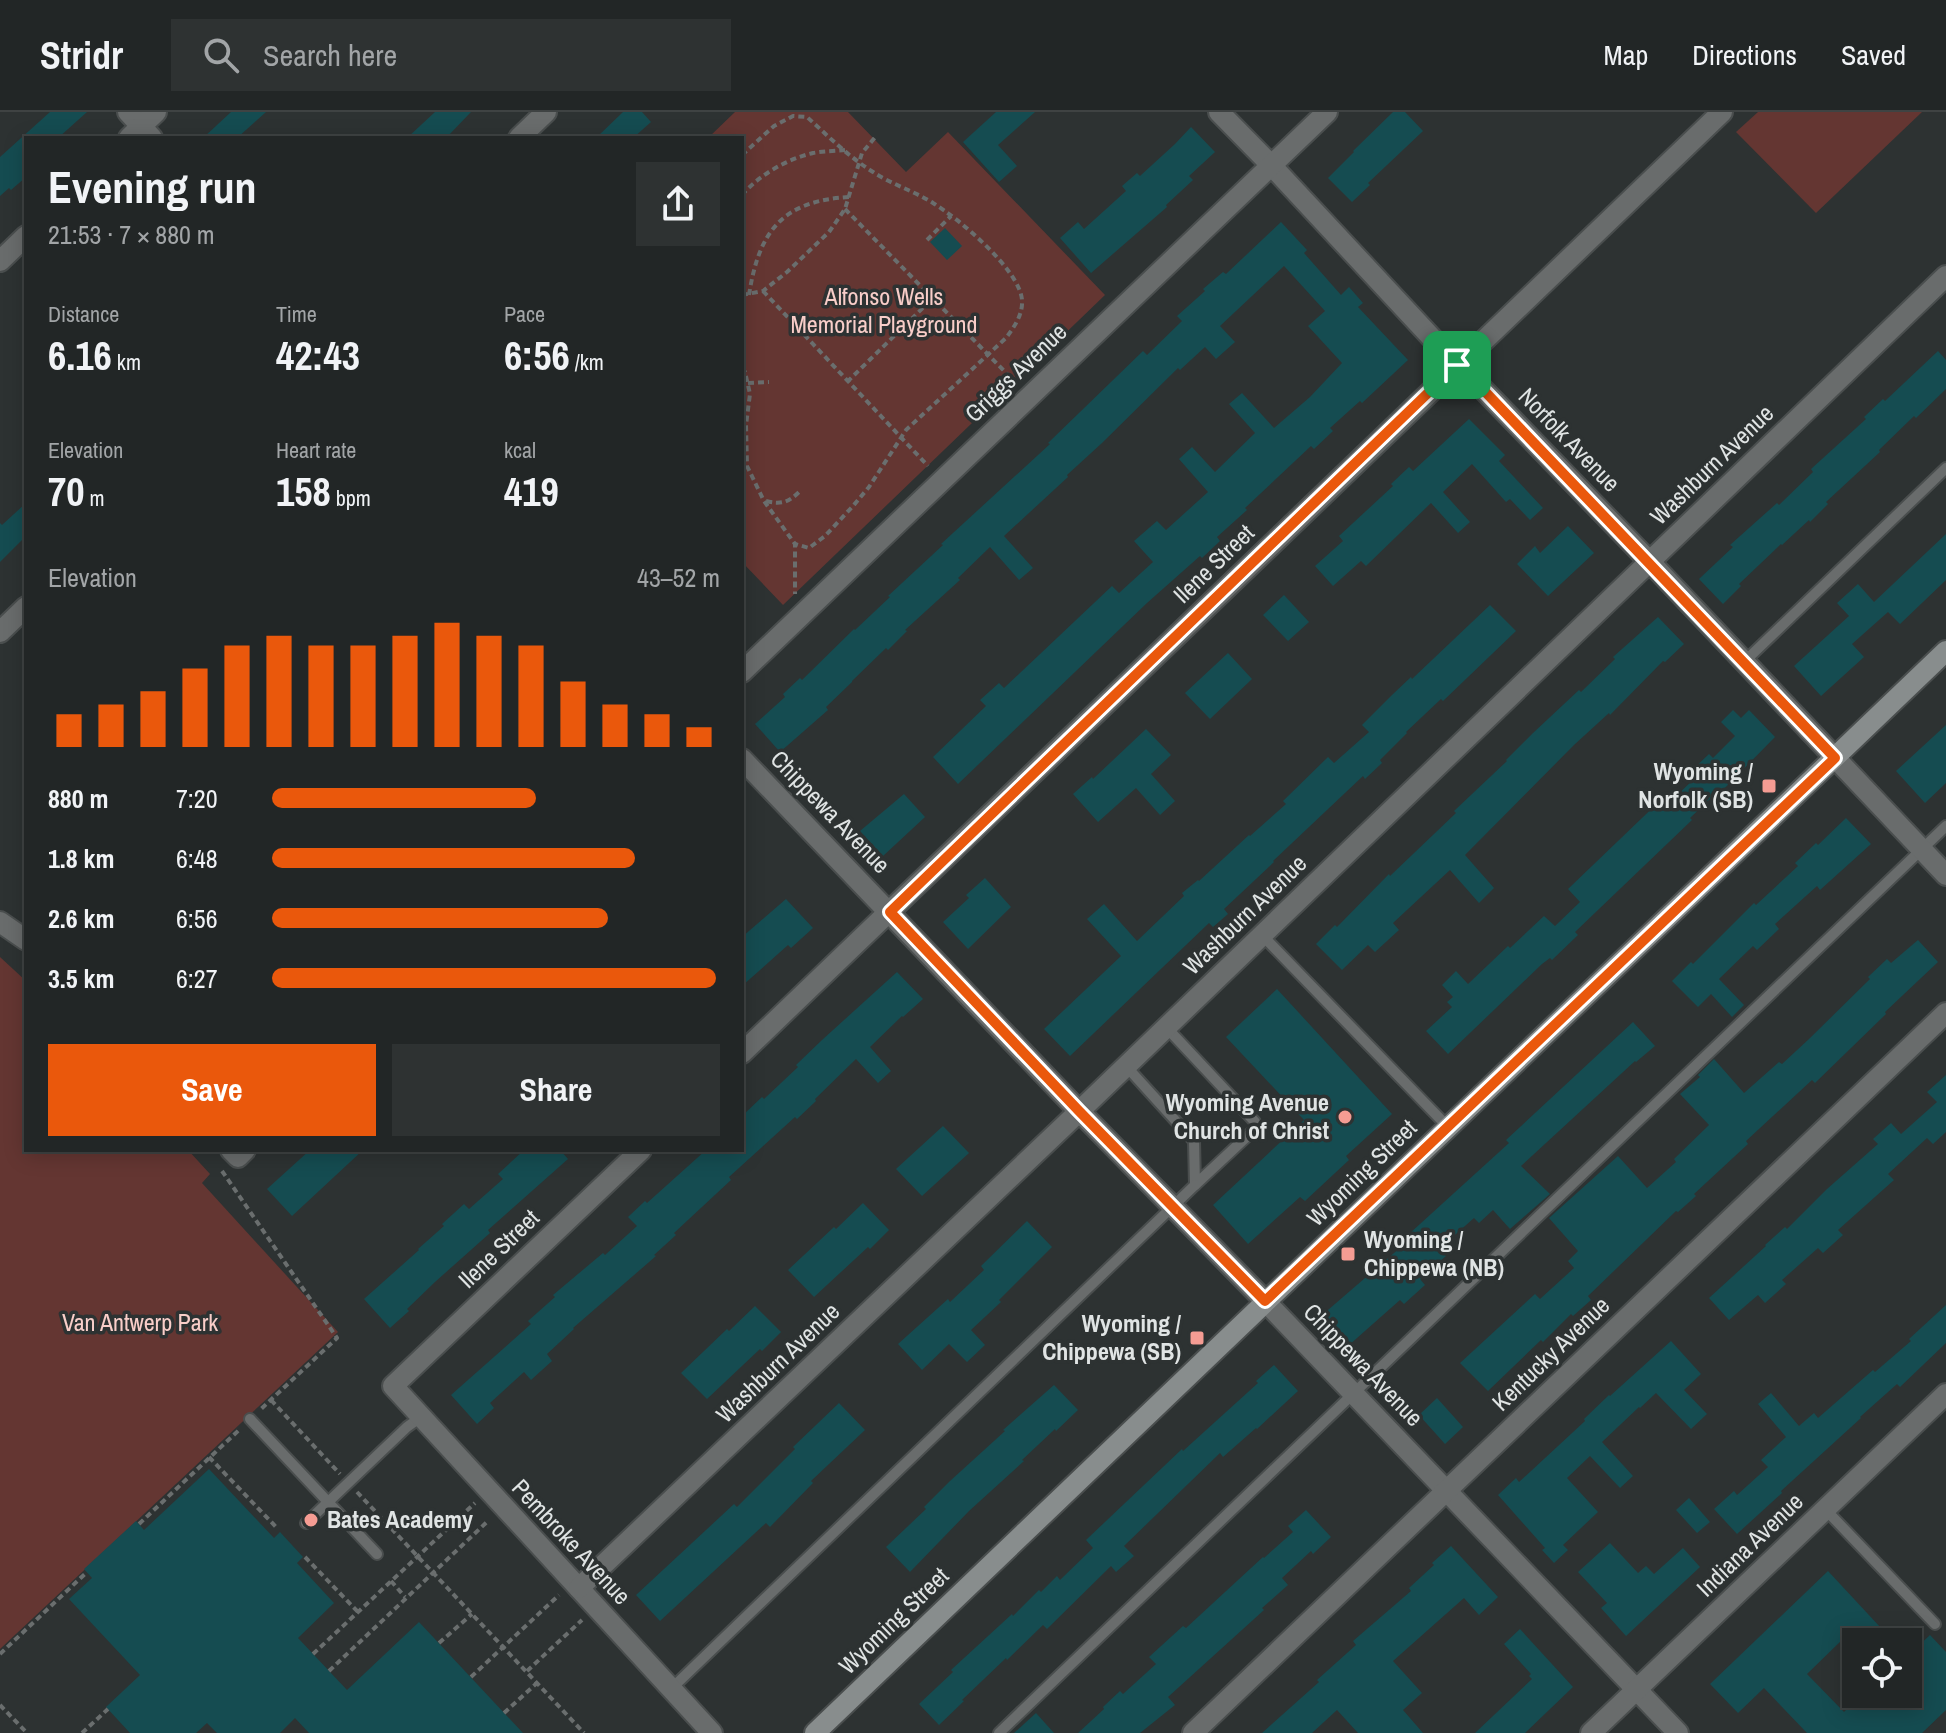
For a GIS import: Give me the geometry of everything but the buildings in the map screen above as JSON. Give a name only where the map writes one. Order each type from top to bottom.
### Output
[{"type":"street","points":[[137,129],[156,112]]},
{"type":"street","points":[[521,136],[546,112]]},
{"type":"street","name":"Norfolk Avenue","points":[[1219,112],[1946,875]]},
{"type":"street","name":"Griggs Avenue","points":[[744,670],[1327,112]]},
{"type":"street","name":"Ilene Street","points":[[744,1051],[1722,112]]},
{"type":"street","points":[[0,261],[24,238]]},
{"type":"street","name":"Washburn Avenue","points":[[570,1591],[1079,1111],[1946,276]]},
{"type":"street","points":[[0,632],[24,609]]},
{"type":"street","name":"Wyoming Street","points":[[815,1733],[1946,651]]},
{"type":"street","name":"Chippewa Avenue","points":[[744,761],[1678,1733]]},
{"type":"street","points":[[0,922],[24,939]]},
{"type":"street","name":"Kentucky Avenue","points":[[1193,1733],[1946,1013]]},
{"type":"street","name":"Ilene Street","points":[[393,1386],[639,1152]]},
{"type":"street","name":"Pembroke Avenue","points":[[393,1386],[570,1591],[712,1733]]},
{"type":"street","name":"Indiana Avenue","points":[[1591,1733],[1946,1394]]},
{"type":"lane","points":[[1744,662],[1946,468]]},
{"type":"lane","points":[[999,1733],[1946,826]]},
{"type":"lane","points":[[1262,935],[1448,1127]]},
{"type":"lane","points":[[671,1689],[1256,1128],[1255,1122],[1166,1027]]},
{"type":"lane","points":[[1126,1066],[1194,1141],[1195,1185]]},
{"type":"lane","points":[[306,1523],[421,1417]]},
{"type":"lane","points":[[250,1419],[377,1554]]},
{"type":"lane","points":[[1825,1509],[1935,1624]]},
{"type":"path","points":[[744,153],[774,126],[793,116],[807,117],[874,173],[935,204],[951,216],[1006,266],[1019,287],[1023,302],[1019,321],[1006,338],[906,430],[869,487],[825,536],[809,548],[795,544]]},
{"type":"path","points":[[744,295],[763,291],[829,232],[845,209],[862,153],[877,135]]},
{"type":"path","points":[[744,193],[777,166],[812,154],[845,150]]},
{"type":"path","points":[[749,295],[752,273],[761,247],[779,220],[803,206],[830,198],[849,197]]},
{"type":"path","points":[[845,209],[1017,384]]},
{"type":"path","points":[[927,240],[951,216]]},
{"type":"path","points":[[763,291],[929,467]]},
{"type":"path","points":[[847,382],[933,298]]},
{"type":"path","points":[[744,372],[750,394],[746,425],[747,466],[764,501],[795,544],[795,597]]},
{"type":"path","points":[[748,383],[769,382]]},
{"type":"path","points":[[764,501],[777,504],[790,501],[799,492]]},
{"type":"path","points":[[222,1172],[337,1338]]},
{"type":"path","points":[[271,1400],[584,1733]]},
{"type":"path","points":[[209,1457],[278,1529]]},
{"type":"path","points":[[313,1654],[476,1502]]},
{"type":"path","points":[[329,1671],[491,1518]]},
{"type":"path","points":[[305,1557],[358,1612]]},
{"type":"path","points":[[0,1654],[87,1572]]},
{"type":"path","points":[[391,1581],[406,1598]]},
{"type":"path","points":[[471,1677],[570,1591]]},
{"type":"path","points":[[439,1643],[472,1614]]},
{"type":"path","points":[[526,1672],[584,1618]]},
{"type":"path","points":[[504,1713],[537,1683]]},
{"type":"path","points":[[0,1705],[27,1733]]},
{"type":"path","points":[[82,1733],[108,1709]]},
{"type":"green space","name":"Alfonso Wells Memorial Playground","points":[[735,112],[848,112],[906,172],[948,132],[1105,295],[783,605],[744,564],[744,136],[710,136]]},
{"type":"green space","points":[[1758,112],[1922,112],[1816,213],[1736,132]]},
{"type":"green space","name":"Van Antwerp Park","points":[[0,957],[24,979],[24,1152],[190,1152],[210,1174],[202,1183],[338,1332],[0,1649]]},
{"type":"place","name":"Wyoming / Norfolk (SB)","points":[[1769,786]]},
{"type":"place","name":"Wyoming Avenue Church of Christ","points":[[1345,1117]]},
{"type":"place","name":"Wyoming / Chippewa (NB)","points":[[1348,1254]]},
{"type":"place","name":"Wyoming / Chippewa (SB)","points":[[1197,1338]]},
{"type":"place","name":"Bates Academy","points":[[311,1520]]},
{"type":"route","points":[[1457,365],[1649,561],[1835,758],[1265,1301],[890,912],[1457,365]]}]
